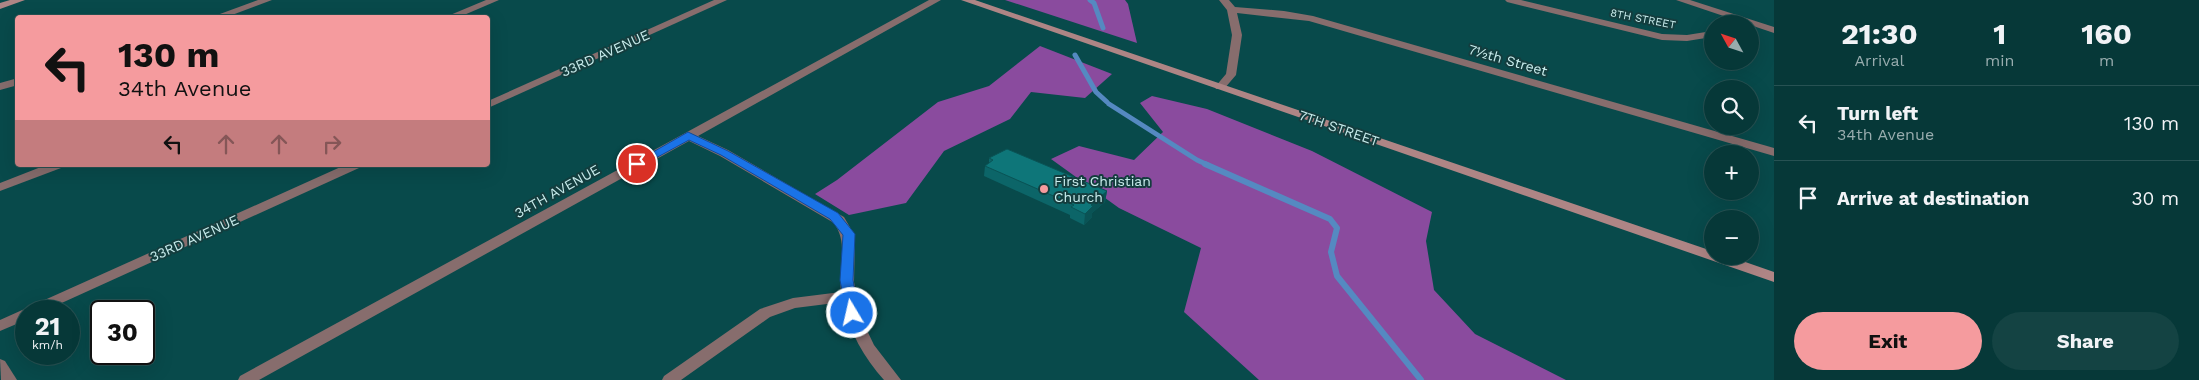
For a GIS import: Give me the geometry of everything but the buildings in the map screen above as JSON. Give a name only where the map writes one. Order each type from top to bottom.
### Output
[{"type":"main road","points":[[0,6],[20,0]]},
{"type":"main road","name":"7TH STREET","points":[[966,0],[1704,253]]},
{"type":"main road","name":"7TH STREET","points":[[1739,265],[1774,277]]},
{"type":"street","points":[[222,15],[267,0]]},
{"type":"street","points":[[455,15],[494,0]]},
{"type":"street","name":"33RD AVENUE","points":[[490,105],[722,0]]},
{"type":"street","name":"34TH AVENUE","points":[[246,380],[936,0]]},
{"type":"street","points":[[1220,87],[1231,74],[1237,35],[1232,10],[1224,0]]},
{"type":"street","name":"8TH STREET","points":[[1510,0],[1662,37],[1687,38],[1704,35]]},
{"type":"street","points":[[1680,0],[1724,15]]},
{"type":"street","name":"7½th Street","points":[[1232,10],[1310,18],[1774,152]]},
{"type":"street","points":[[1759,26],[1774,30]]},
{"type":"street","points":[[0,87],[15,82]]},
{"type":"street","points":[[688,136],[724,153],[839,220],[849,234],[847,280],[852,313],[871,354],[893,380]]},
{"type":"street","points":[[0,187],[52,167]]},
{"type":"street","name":"33RD AVENUE","points":[[56,300],[351,167]]},
{"type":"street","points":[[670,380],[765,313],[793,303],[850,296]]},
{"type":"street","points":[[0,326],[15,319]]},
{"type":"street","points":[[0,365],[9,380]]},
{"type":"shaded area","points":[[1005,0],[1125,0],[1128,4],[1137,43]]},
{"type":"shaded area","points":[[1040,46],[1112,74],[1085,98],[1031,92],[1010,119],[944,151],[906,203],[849,215],[815,194],[837,180],[938,102],[989,86]]},
{"type":"shaded area","points":[[1152,96],[1207,109],[1312,151],[1432,212],[1426,241],[1434,290],[1475,334],[1566,380],[1259,380],[1184,312],[1201,248],[1119,208],[1051,159],[1079,146],[1134,160],[1163,132],[1140,103]]},
{"type":"waterway","points":[[1090,0],[1094,3],[1103,28]]},
{"type":"waterway","points":[[1075,55],[1096,92],[1107,102]]},
{"type":"waterway","points":[[1109,104],[1197,160],[1208,165]]},
{"type":"waterway","points":[[1205,164],[1330,219],[1337,228],[1331,252],[1337,276],[1421,380]]},
{"type":"place","name":"First Christian Church","points":[[1044,189]]},
{"type":"route","points":[[637,164],[688,136],[724,153],[834,216],[849,234],[847,280],[852,313]]}]
